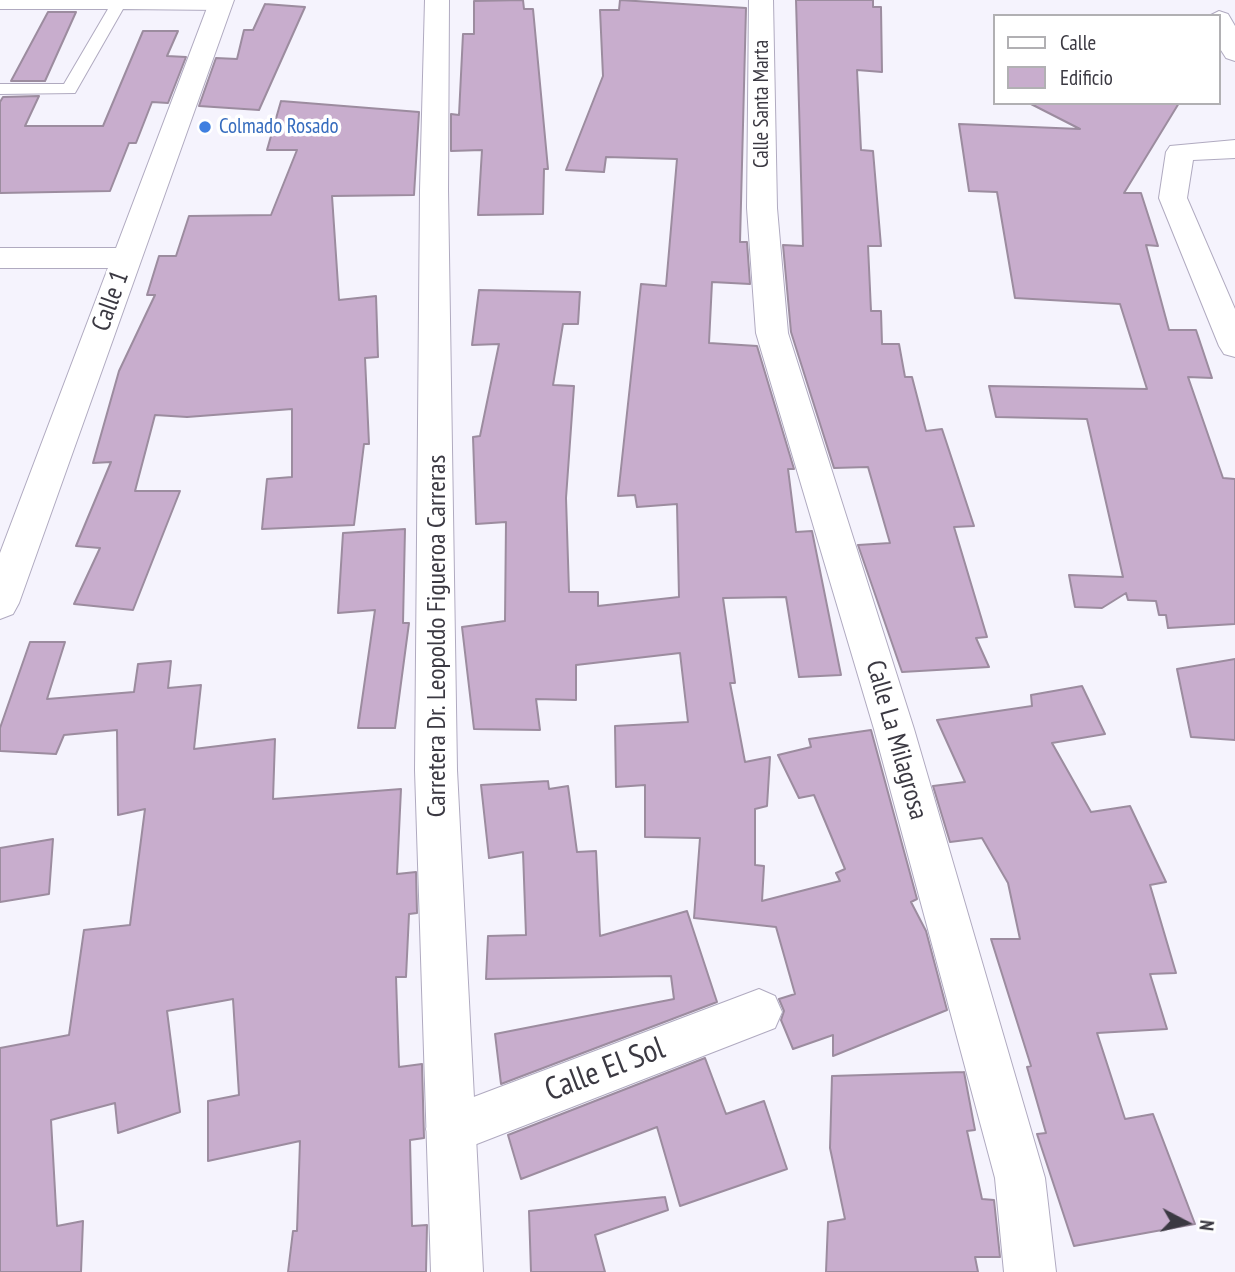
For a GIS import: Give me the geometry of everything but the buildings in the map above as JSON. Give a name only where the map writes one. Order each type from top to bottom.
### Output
[{"type":"street","name":"Carretera Dr. Leopoldo Figueroa Carreras","points":[[437,0],[434,190],[438,382],[436,770],[457,1272]]},
{"type":"street","name":"Calle Santa Marta","points":[[761,0],[762,208]]},
{"type":"street","name":"Calle 1","points":[[0,603],[221,2]]},
{"type":"street","points":[[1221,22],[1235,53]]},
{"type":"street","points":[[1235,149],[1180,152],[1173,198],[1235,346]]},
{"type":"street","name":"Calle La Milagrosa","points":[[762,208],[772,333],[894,729],[1020,1178],[1030,1272]]},
{"type":"street","points":[[0,258],[127,258]]},
{"type":"street","name":"Calle El Sol","points":[[452,1129],[759,1012]]},
{"type":"lane","points":[[0,89],[69,89],[120,2]]},
{"type":"lane","points":[[0,4],[221,2]]},
{"type":"place","name":"Colmado Rosado","points":[[205,127]]}]
